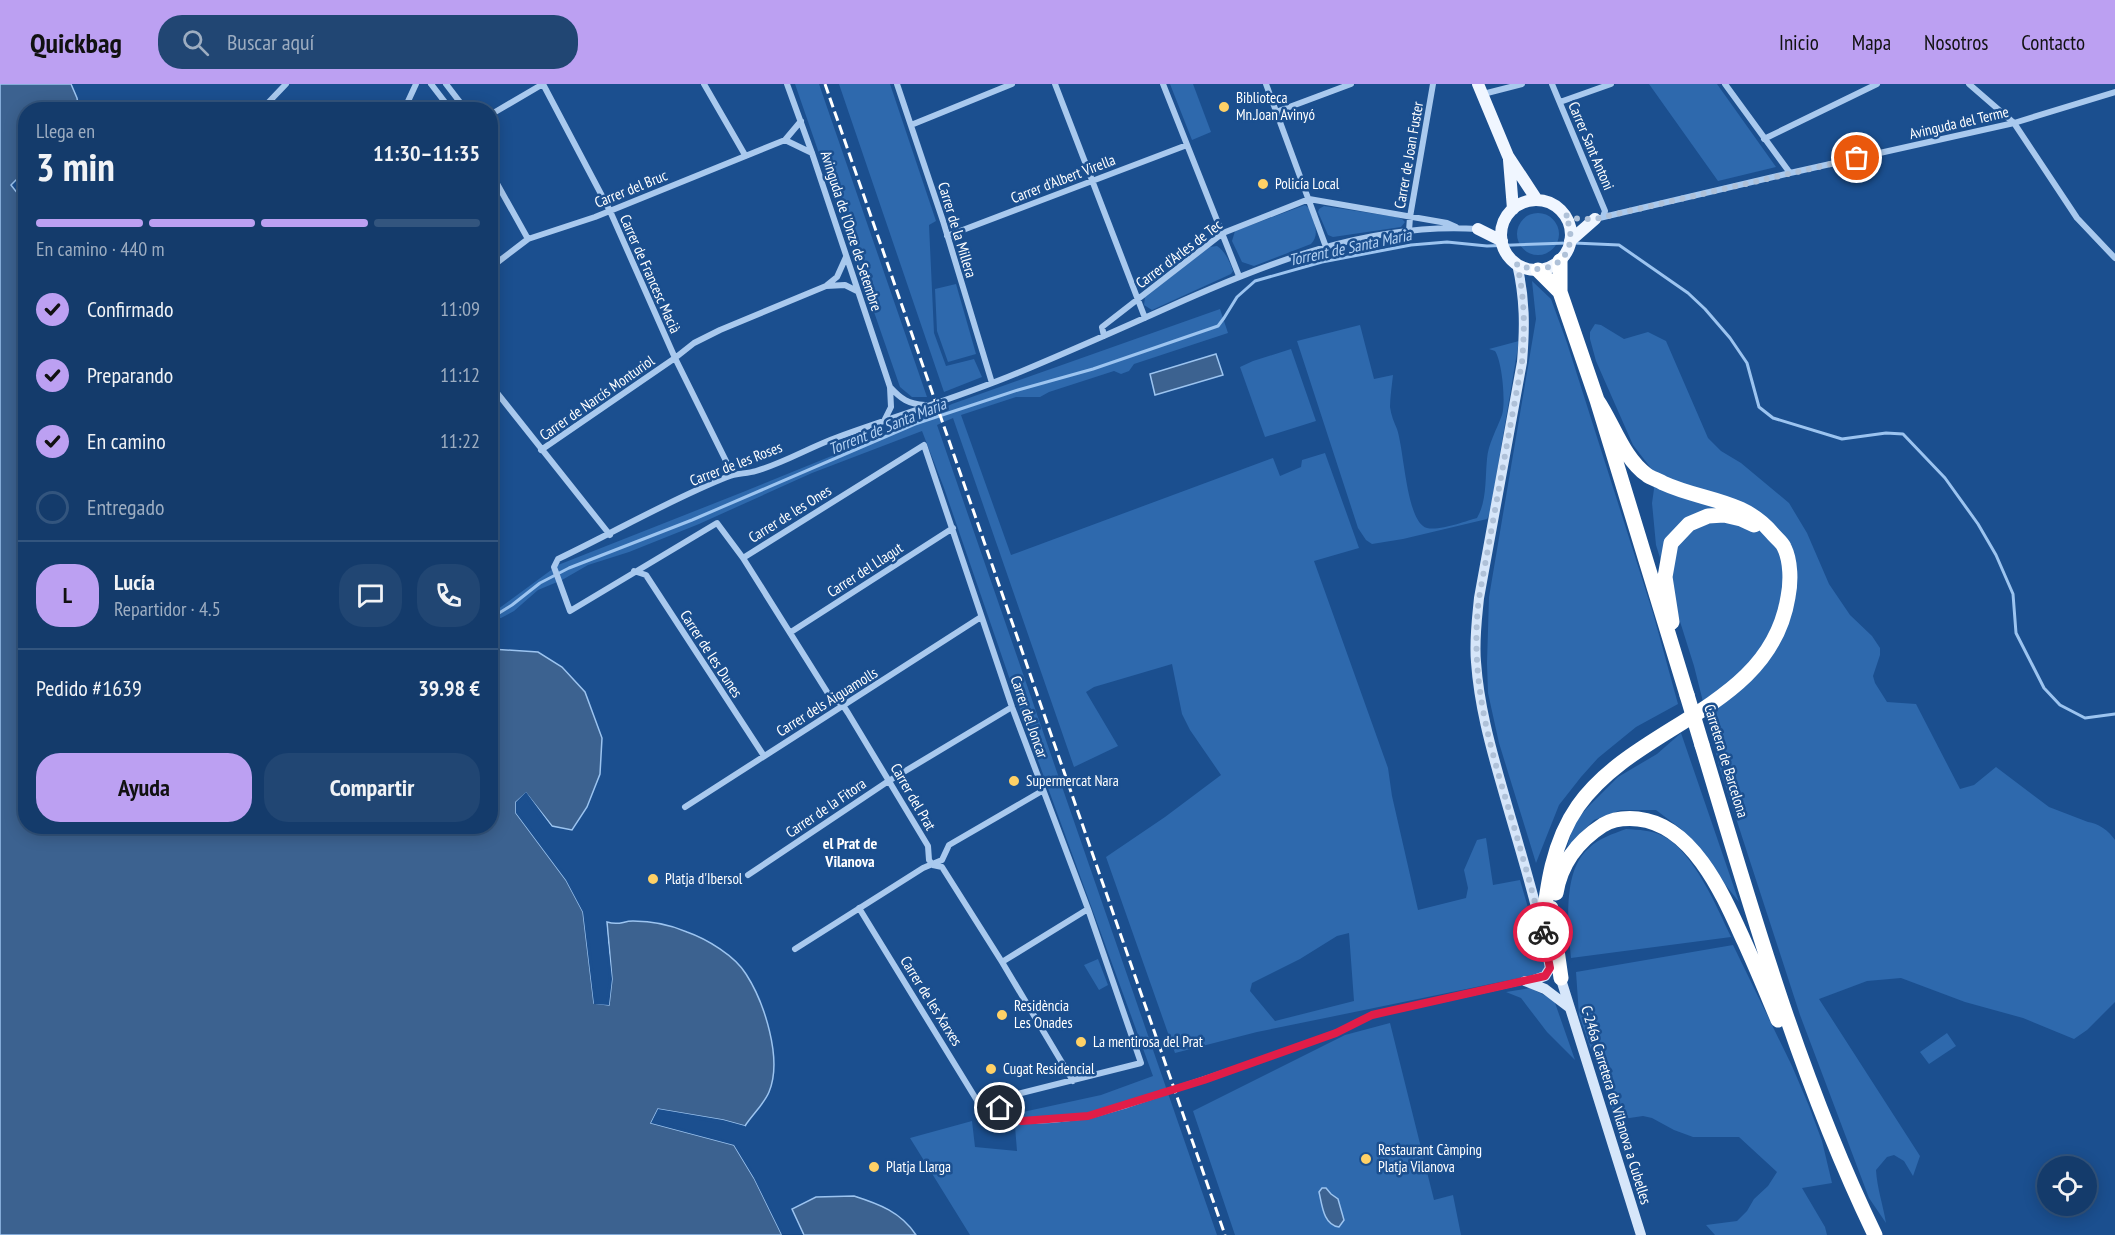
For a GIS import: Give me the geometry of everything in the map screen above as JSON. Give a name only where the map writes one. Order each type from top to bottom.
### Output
[{"type":"highway","points":[[1560,261],[1560,292]]},
{"type":"highway","points":[[1538,270],[1560,292]]},
{"type":"highway","name":"Carretera de Barcelona","points":[[1560,292],[1597,400],[1754,918],[1808,1076],[1836,1148],[1875,1235]]},
{"type":"highway","points":[[1543,935],[1552,867],[1565,828],[1578,807],[1594,787],[1645,745],[1705,709],[1739,684],[1762,660],[1785,616],[1790,590],[1784,547],[1762,520],[1744,509],[1676,489],[1646,475],[1624,450],[1597,400]]},
{"type":"highway","points":[[1676,660],[1665,577],[1671,543],[1689,524],[1708,516],[1724,515],[1741,519],[1760,528],[1784,547]]},
{"type":"highway","points":[[1552,916],[1558,881],[1569,856],[1585,837],[1608,822],[1628,818],[1646,820],[1669,831],[1686,844],[1720,888],[1782,1029],[1808,1076]]},
{"type":"highway","points":[[1548,887],[1562,981]]},
{"type":"main road","points":[[1483,87],[1508,156],[1513,209]]},
{"type":"main road","points":[[1508,156],[1537,200]]},
{"type":"main road","points":[[1503,245],[1503,224],[1513,209],[1528,201],[1537,200],[1548,202],[1565,215],[1570,225],[1570,243]]},
{"type":"main road","points":[[1565,215],[1579,219],[1599,218]]},
{"type":"main road","points":[[1517,264],[1527,269],[1550,268],[1560,261],[1570,243],[1599,218]]},
{"type":"main road","points":[[1478,229],[1503,224]]},
{"type":"main road","points":[[1478,229],[1503,245],[1517,264],[1524,291],[1525,325],[1522,362],[1479,598],[1476,660],[1480,700],[1489,741],[1543,935],[1550,968],[1545,976],[1528,981]]},
{"type":"main road","name":"C-246a Carretera de Vilanova a Cubelles","points":[[1543,935],[1562,981],[1641,1235]]},
{"type":"main road","points":[[1528,981],[1562,981]]},
{"type":"main road","points":[[1528,981],[1570,1008]]},
{"type":"main road","points":[[1545,990],[1556,989],[1562,981]]},
{"type":"street","points":[[272,102],[286,84]]},
{"type":"street","points":[[408,102],[416,84]]},
{"type":"street","points":[[430,84],[445,102]]},
{"type":"street","points":[[446,84],[460,102]]},
{"type":"street","points":[[498,110],[543,84]]},
{"type":"street","name":"Carrer de Francesc Macià","points":[[543,84],[609,211],[675,358],[728,465],[730,476]]},
{"type":"street","points":[[704,84],[745,155]]},
{"type":"street","name":"Avinguda de l'Onze de Setembre","points":[[787,84],[890,387],[891,407],[884,421]]},
{"type":"street","name":"Carrer de la Millera","points":[[897,84],[992,383]]},
{"type":"street","points":[[911,125],[1012,84]]},
{"type":"street","points":[[1055,84],[1145,318]]},
{"type":"street","points":[[1163,84],[1239,276]]},
{"type":"street","points":[[1266,84],[1326,247]]},
{"type":"street","points":[[1276,112],[1351,84]]},
{"type":"street","name":"Carrer de Joan Fuster","points":[[1409,231],[1433,84]]},
{"type":"street","points":[[1483,87],[1522,84]]},
{"type":"street","name":"Carrer Sant Antoni","points":[[1552,84],[1605,211],[1599,218]]},
{"type":"street","points":[[1560,102],[1611,84]]},
{"type":"street","points":[[1725,84],[1790,173]]},
{"type":"street","points":[[1764,139],[1877,84]]},
{"type":"street","points":[[1969,84],[2014,123],[2077,218],[2115,258]]},
{"type":"street","name":"Avinguda del Terme","points":[[1599,218],[2014,123],[2115,92]]},
{"type":"street","name":"Carrer del Bruc","points":[[498,262],[528,239],[609,211],[785,140],[801,121]]},
{"type":"street","points":[[785,140],[812,153]]},
{"type":"street","name":"Carrer d'Albert Virella","points":[[947,236],[1187,145]]},
{"type":"street","points":[[498,185],[528,239]]},
{"type":"street","points":[[1309,199],[1447,223],[1460,228]]},
{"type":"street","name":"Carrer d'Arles de Tec","points":[[1104,336],[1102,327],[1223,233],[1309,199]]},
{"type":"street","points":[[890,387],[901,400],[928,405],[1018,374],[1239,276],[1282,260],[1360,238],[1409,231],[1478,229]]},
{"type":"street","points":[[826,286],[837,277],[846,256]]},
{"type":"street","points":[[826,286],[845,285],[857,291]]},
{"type":"street","name":"Carrer de Narcís Monturiol","points":[[542,450],[675,358],[694,342],[826,286]]},
{"type":"street","points":[[498,394],[610,535]]},
{"type":"street","name":"Carrer de les Roses","points":[[570,610],[554,567],[558,559],[610,535],[632,521],[730,476],[756,471],[835,438],[928,405]]},
{"type":"street","name":"Carrer del Joncar","points":[[924,445],[1012,707],[1088,909],[1140,1063],[1073,1081]]},
{"type":"street","name":"Carrer de les Ones","points":[[570,610],[717,523],[742,558],[924,445]]},
{"type":"street","name":"Carrer del Llagut","points":[[791,632],[953,528]]},
{"type":"street","name":"Carrer del Prat","points":[[742,558],[829,695],[844,707],[928,846],[929,860],[933,865],[942,867],[1073,1081]]},
{"type":"street","points":[[634,571],[646,575],[649,563]]},
{"type":"street","name":"Carrer de les Dunes","points":[[646,575],[764,756]]},
{"type":"street","name":"Carrer dels Aiguamolls","points":[[685,807],[981,617]]},
{"type":"street","name":"Carrer de la Fitora","points":[[748,875],[889,781],[1012,707]]},
{"type":"street","points":[[795,949],[923,868],[942,860],[949,845],[1042,791]]},
{"type":"street","name":"Carrer de les Xarxes","points":[[859,908],[981,1107]]},
{"type":"street","points":[[1002,962],[1088,909]]},
{"type":"street","points":[[1073,1081],[990,1101],[981,1107],[991,1114],[1022,1121],[1088,1116],[1249,1064],[1336,1033],[1372,1015],[1528,981]]},
{"type":"street","points":[[1004,1117],[1000,1108],[1006,1098]]},
{"type":"shaded area","points":[[0,84],[71,84],[78,102],[18,102],[18,178],[11,185],[18,194],[18,834],[498,834],[498,649],[538,652],[562,667],[585,692],[602,738],[600,774],[587,807],[572,830],[552,826],[526,793],[516,802],[516,813],[566,880],[583,912],[594,1003],[609,1005],[612,979],[607,922],[615,924],[629,921],[647,922],[674,927],[712,944],[741,967],[753,986],[770,1031],[774,1064],[773,1079],[767,1096],[745,1126],[658,1109],[651,1123],[734,1145],[754,1178],[782,1235],[0,1235]]},
{"type":"shaded area","points":[[795,84],[819,84],[927,397],[912,397],[900,387]]},
{"type":"shaded area","points":[[839,84],[890,84],[936,221],[929,225],[934,333],[946,366],[974,359],[982,377],[944,392]]},
{"type":"shaded area","points":[[1170,84],[1193,84],[1211,132],[1192,140]]},
{"type":"shaded area","points":[[1649,84],[1717,84],[1776,167],[1718,181]]},
{"type":"shaded area","points":[[1305,205],[1309,208],[1316,232],[1311,244],[1254,266],[1242,262],[1232,241],[1235,231]]},
{"type":"shaded area","points":[[1324,206],[1396,217],[1405,222],[1401,227],[1333,237],[1328,235],[1318,212]]},
{"type":"shaded area","points":[[1538,213],[1553,219],[1559,234],[1553,249],[1538,255],[1523,249],[1517,234],[1523,219]]},
{"type":"shaded area","points":[[1217,246],[1229,260],[1233,271],[1231,274],[1152,310],[1144,305],[1145,297],[1209,247]]},
{"type":"shaded area","points":[[1532,281],[1551,299],[1567,343],[1653,613],[1678,704],[1636,727],[1598,758],[1581,777],[1559,805],[1536,863],[1499,743],[1488,693],[1487,663],[1489,597],[1536,319]]},
{"type":"shaded area","points":[[956,284],[976,354],[948,362],[937,331],[935,289]]},
{"type":"shaded area","points":[[1220,309],[1228,333],[1134,364],[1129,371],[1121,374],[1114,371],[1040,397],[1016,397],[961,415],[1011,555],[1273,458],[1280,476],[1301,467],[1302,460],[1325,453],[1359,548],[1314,561],[1388,768],[1392,796],[1418,910],[1466,898],[1468,888],[1464,870],[1477,840],[1486,838],[1493,885],[1520,880],[1546,970],[1535,975],[1257,1032],[1175,1053],[1106,857],[1221,775],[1190,730],[1182,714],[1172,664],[1094,687],[1086,692],[1118,746],[1074,767],[953,418],[937,425],[1217,1235],[970,1235],[910,1138],[972,1121],[975,1147],[1017,1151],[1014,1114],[1101,1095],[1153,1076],[1032,744],[944,488],[922,431],[812,473],[699,524],[629,552],[588,565],[538,590],[514,611],[498,618],[498,609],[558,565],[898,429],[952,404]],"holes":[[[1349,933],[1354,1001],[1275,1021],[1250,991],[1252,983],[1300,959],[1337,936]]]},
{"type":"shaded area","points":[[1595,324],[1601,325],[1624,339],[1648,332],[1666,341],[1708,438],[1721,451],[1741,463],[1789,503],[1807,533],[1829,584],[1850,615],[1872,636],[1880,648],[1873,676],[1875,683],[1887,702],[1916,704],[1960,789],[1974,785],[1996,767],[2049,807],[2099,826],[2115,840],[2115,1002],[2087,1030],[2074,1039],[2023,1018],[1965,1002],[1901,978],[1867,981],[1819,999],[1920,1156],[1913,1176],[1904,1161],[1894,1155],[1887,1157],[1876,1170],[1886,1223],[1869,1198],[1800,1015],[1720,769],[1694,666],[1656,545],[1652,503],[1654,489],[1650,467],[1633,445],[1596,361],[1590,339],[1590,332]]},
{"type":"shaded area","points":[[1360,325],[1374,379],[1393,375],[1390,407],[1397,429],[1409,495],[1417,519],[1423,526],[1434,529],[1477,518],[1484,497],[1489,448],[1503,409],[1500,363],[1495,351],[1489,349],[1519,341],[1490,513],[1487,519],[1372,544],[1366,540],[1358,528],[1297,341]]},
{"type":"shaded area","points":[[1291,349],[1316,421],[1265,437],[1240,367]]},
{"type":"shaded area","points":[[1216,354],[1223,375],[1155,395],[1150,374]]},
{"type":"shaded area","points":[[1681,733],[1739,902],[1681,829],[1656,810],[1621,810],[1594,820],[1567,847],[1574,824],[1618,777],[1657,754]]},
{"type":"shaded area","points":[[1626,829],[1659,834],[1674,843],[1703,881],[1731,937],[1571,958],[1568,915],[1574,870],[1580,858],[1589,848],[1606,837]]},
{"type":"shaded area","points":[[1733,945],[1792,1066],[1822,1141],[1832,1183],[1802,1188],[1825,1227],[1827,1235],[1715,1235],[1706,1225],[1737,1221],[1754,1199],[1768,1186],[1777,1172],[1739,1137],[1693,1137],[1643,1116],[1616,1120],[1579,1015],[1576,972]]},
{"type":"shaded area","points":[[1098,959],[1108,985],[1099,990],[1084,965]]},
{"type":"shaded area","points":[[1530,988],[1554,1000],[1575,1060],[1547,1032],[1521,998],[1506,992]]},
{"type":"shaded area","points":[[1390,1023],[1434,1200],[1453,1195],[1461,1235],[1235,1235],[1193,1111],[1345,1035]]},
{"type":"shaded area","points":[[1947,1033],[1956,1046],[1929,1064],[1920,1052]]},
{"type":"shaded area","points":[[1322,1188],[1326,1188],[1338,1199],[1344,1220],[1339,1227],[1330,1222],[1324,1213],[1319,1192]]},
{"type":"shaded area","points":[[854,1196],[881,1206],[896,1215],[916,1235],[804,1235],[792,1209],[816,1197]]},
{"type":"pier","points":[[526,792],[554,830],[540,819],[525,797],[519,803],[519,812],[569,879],[586,911],[597,1001],[606,1002],[609,979],[604,921],[606,925],[612,979],[609,1005],[594,1004],[583,912],[566,880],[516,813],[516,802]]},
{"type":"pier","points":[[658,1109],[745,1126],[746,1128],[659,1113],[655,1121],[736,1143],[785,1235],[782,1235],[754,1178],[734,1145],[651,1123]]},
{"type":"waterway","name":"Torrent de Santa Maria","points":[[498,614],[540,583],[569,568],[692,520],[915,424],[1018,390],[1093,369],[1218,326],[1237,297],[1255,281],[1322,262],[1411,245],[1447,242],[1487,246],[1567,243]]},
{"type":"waterway","name":"Torrent de Santa Maria","points":[[1574,243],[1619,245],[1688,293],[1730,338],[1747,363],[1759,407],[1773,418],[1842,439],[1886,433],[1903,434],[1945,478],[1978,524],[1996,555],[2013,594],[2016,633],[2044,688],[2060,705],[2085,718],[2115,714]]},
{"type":"railway","points":[[825,84],[1225,1235]]},
{"type":"way so far","points":[[1543,932],[1489,741],[1480,700],[1476,660],[1479,598],[1522,362],[1525,325],[1524,291],[1517,264],[1527,269],[1538,270],[1550,268],[1560,261],[1570,245],[1570,225],[1565,215],[1579,219],[1595,219],[1857,158]]},
{"type":"place","name":"Biblioteca Mn.Joan Avinyó","points":[[1224,107]]},
{"type":"place","name":"Policía Local","points":[[1263,184]]},
{"type":"place","name":"Supermercat Nara","points":[[1014,781]]},
{"type":"place","name":"Platja d'Ibersol","points":[[653,879]]},
{"type":"place","name":"Residència Les Onades","points":[[1002,1015]]},
{"type":"place","name":"La mentirosa del Prat","points":[[1081,1042]]},
{"type":"place","name":"Cugat Residencial","points":[[991,1069]]},
{"type":"place","name":"Restaurant Càmping Platja Vilanova","points":[[1366,1159]]},
{"type":"place","name":"Platja Llarga","points":[[874,1167]]},
{"type":"district","name":"el Prat de Vilanova","points":[[850,852]]},
{"type":"route","points":[[1000,1108],[1004,1117],[1022,1121],[1088,1116],[1204,1080],[1336,1033],[1372,1015],[1531,981],[1545,976],[1550,968],[1543,932]]}]
